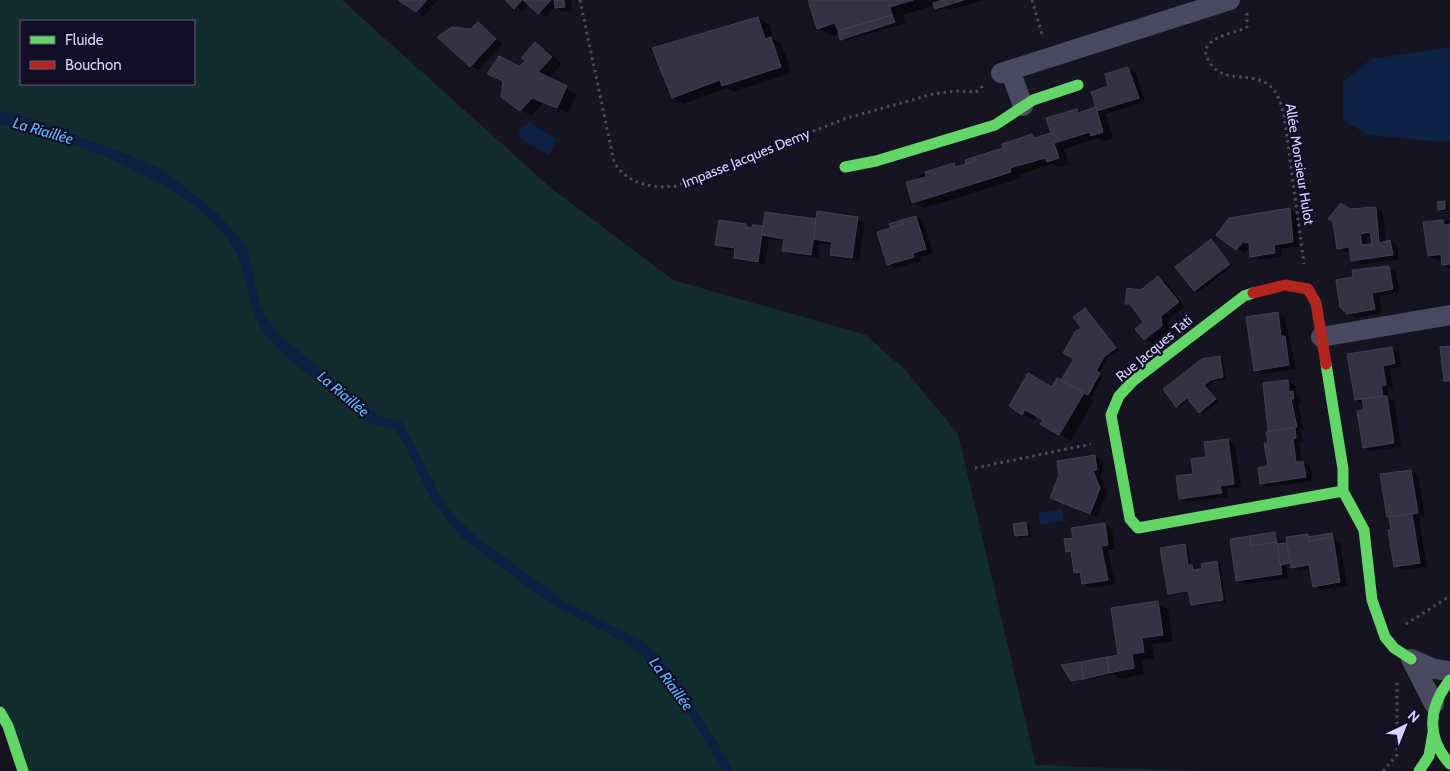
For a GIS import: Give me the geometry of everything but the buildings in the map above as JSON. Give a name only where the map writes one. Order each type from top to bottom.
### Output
[{"type":"street","points":[[1023,106],[1005,72],[1238,4]]},
{"type":"street","points":[[845,167],[876,161],[995,125],[1033,100],[1078,85]]},
{"type":"street","name":"Rue Jacques Tati","points":[[1301,287],[1285,285],[1263,289],[1244,296],[1133,380],[1119,396],[1111,416],[1130,519],[1138,528],[1343,491]]},
{"type":"street","points":[[1301,287],[1313,294],[1316,303],[1343,468],[1343,491],[1364,530],[1372,600],[1385,637],[1394,648],[1411,659],[1434,669],[1450,671]]},
{"type":"street","points":[[1321,336],[1450,315]]},
{"type":"street","points":[[1411,659],[1434,704]]},
{"type":"street","points":[[1450,680],[1440,692],[1434,704],[1432,717],[1433,733],[1437,748],[1450,764]]},
{"type":"street","points":[[0,712],[8,726],[23,771]]},
{"type":"street","points":[[1420,771],[1429,756],[1433,733]]},
{"type":"path","name":"Impasse Jacques Demy","points":[[580,0],[614,162],[619,170],[641,184],[658,188],[676,186],[844,119],[933,94],[955,91],[976,92],[1005,72]]},
{"type":"path","points":[[1032,0],[1048,58]]},
{"type":"path","name":"Allée Monsieur Hulot","points":[[1238,4],[1249,22],[1247,27],[1214,39],[1207,44],[1205,51],[1211,64],[1221,73],[1263,82],[1278,95],[1284,115],[1305,271],[1301,287]]},
{"type":"path","points":[[975,468],[1114,440]]},
{"type":"path","points":[[1385,637],[1450,596]]},
{"type":"path","points":[[1383,771],[1397,754],[1397,682],[1385,658],[1394,648]]},
{"type":"green space","points":[[0,0],[342,0],[551,188],[673,280],[866,335],[906,371],[958,434],[1036,765],[1196,771],[26,771],[0,703]]},
{"type":"water","points":[[1450,47],[1450,141],[1441,142],[1368,135],[1343,120],[1343,82],[1371,59]]},
{"type":"water","name":"La Riaillée","points":[[0,112],[19,114],[163,170],[215,211],[243,241],[247,248],[260,307],[279,335],[378,416],[402,422],[446,506],[479,539],[567,603],[642,641],[664,661],[677,678],[734,771],[724,771],[683,705],[643,656],[623,641],[549,603],[460,536],[431,499],[402,439],[396,431],[362,418],[274,344],[259,325],[242,269],[233,247],[216,225],[192,204],[128,167],[59,139],[0,124]]},
{"type":"water","points":[[528,122],[557,139],[549,155],[520,138],[519,128]]},
{"type":"water","points":[[1062,509],[1064,521],[1040,525],[1038,513]]},
{"type":"traffic: fast","points":[[845,167],[876,161],[995,125],[1033,100],[1078,85]]},
{"type":"traffic: fast","points":[[1253,293],[1244,296],[1133,381],[1119,396],[1111,415],[1130,519],[1138,528],[1343,491]]},
{"type":"traffic: fast","points":[[1326,364],[1343,469],[1343,491],[1364,530],[1372,600],[1385,637],[1394,648],[1411,659]]},
{"type":"traffic: fast","points":[[1450,680],[1437,701],[1433,722],[1437,744],[1450,764]]},
{"type":"traffic: fast","points":[[0,712],[8,726],[23,771]]},
{"type":"traffic: fast","points":[[1419,771],[1429,756],[1433,733]]},
{"type":"traffic: jam","points":[[1253,293],[1285,285],[1308,289],[1316,303],[1326,364]]}]
